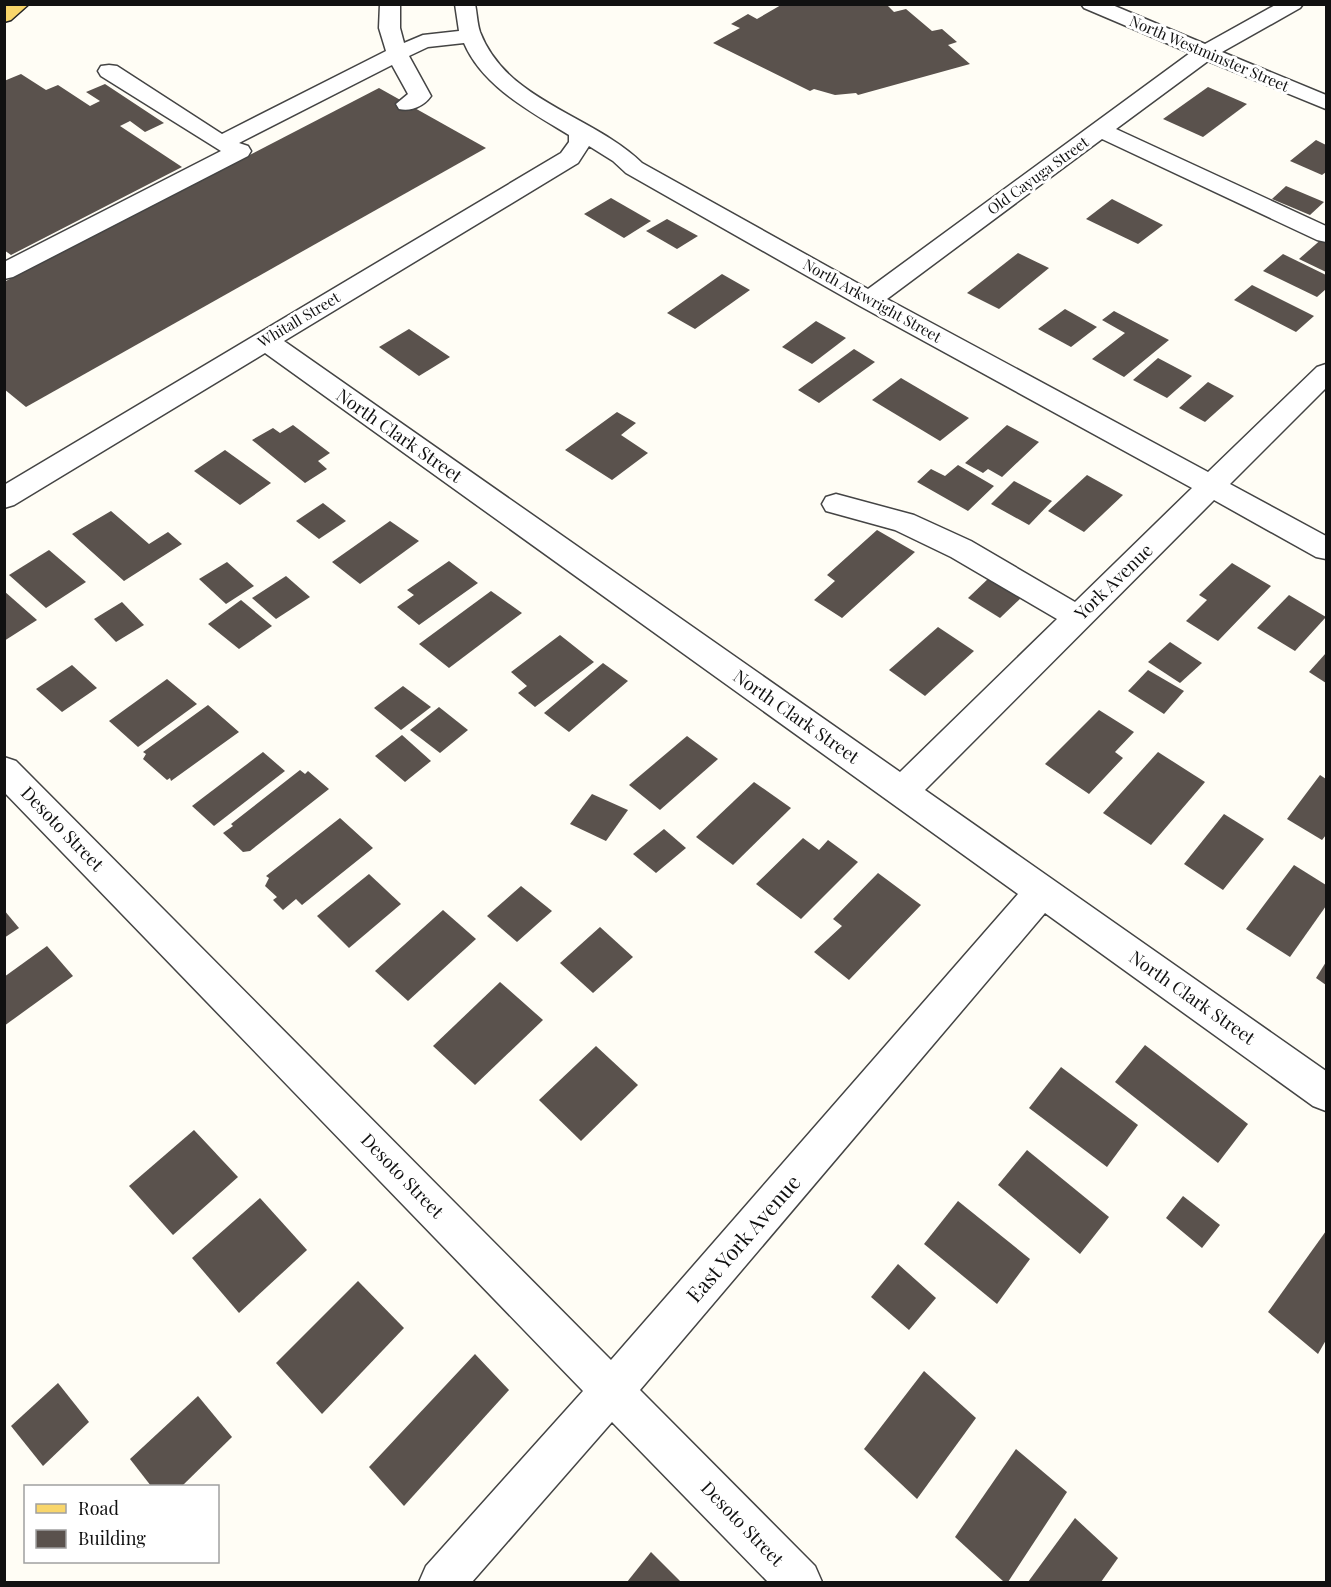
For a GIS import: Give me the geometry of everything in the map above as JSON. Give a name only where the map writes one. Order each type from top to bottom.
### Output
[{"type":"main road","points":[[4,16],[19,4]]},
{"type":"street","points":[[390,4],[388,12],[396,54],[420,96],[407,104]]},
{"type":"street","name":"North Arkwright Street","points":[[465,4],[472,36],[484,57],[524,97],[613,150],[634,168],[869,300],[1326,549]]},
{"type":"street","name":"North Westminster Street","points":[[1091,4],[1326,103]]},
{"type":"street","name":"Old Cayuga Street","points":[[869,300],[1206,52],[1293,4]]},
{"type":"street","points":[[4,272],[236,150],[396,54],[423,41],[472,36]]},
{"type":"street","points":[[109,71],[236,150]]},
{"type":"street","points":[[1100,130],[1326,235]]},
{"type":"street","name":"Whitall Street","points":[[4,498],[570,158],[580,142],[580,132]]},
{"type":"street","name":"North Clark Street","points":[[265,340],[1326,1093]]},
{"type":"street","name":"York Avenue","points":[[901,792],[1326,373]]},
{"type":"street","points":[[836,504],[904,522],[951,544],[1077,617]]},
{"type":"street","name":"Desoto Street","points":[[4,770],[799,1582]]},
{"type":"street","name":"East York Avenue","points":[[442,1582],[612,1391],[1042,891]]},
{"type":"building","points":[[886,4],[894,12],[906,9],[932,31],[942,29],[957,42],[948,45],[970,64],[858,95],[856,93],[835,95],[814,89],[810,91],[713,43],[740,28],[731,24],[748,14],[757,19],[781,5]]},
{"type":"building","points":[[21,74],[46,90],[58,85],[90,106],[100,101],[86,92],[105,84],[164,123],[145,132],[130,121],[120,126],[182,167],[11,255],[4,250],[4,81]]},
{"type":"building","points":[[1208,87],[1247,104],[1203,137],[1163,119]]},
{"type":"building","points":[[379,88],[486,148],[26,407],[4,389],[4,282]]},
{"type":"building","points":[[1316,140],[1326,145],[1326,172],[1322,175],[1290,161]]},
{"type":"building","points":[[1286,186],[1324,202],[1310,215],[1272,199]]},
{"type":"building","points":[[611,198],[651,221],[624,238],[584,214]]},
{"type":"building","points":[[1112,199],[1163,225],[1138,244],[1086,219]]},
{"type":"building","points":[[667,219],[698,236],[677,249],[646,231]]},
{"type":"building","points":[[1324,237],[1326,239],[1326,272],[1299,259]]},
{"type":"building","points":[[1018,253],[1049,268],[999,309],[967,293]]},
{"type":"building","points":[[1283,254],[1326,275],[1326,289],[1317,297],[1263,271]]},
{"type":"building","points":[[722,274],[750,290],[695,329],[667,313]]},
{"type":"building","points":[[1252,285],[1314,316],[1296,332],[1234,300]]},
{"type":"building","points":[[1065,309],[1097,327],[1071,347],[1038,329]]},
{"type":"building","points":[[1114,311],[1169,340],[1124,377],[1092,359],[1125,333],[1102,320]]},
{"type":"building","points":[[816,321],[846,338],[812,364],[782,347]]},
{"type":"building","points":[[409,329],[450,357],[419,376],[379,347]]},
{"type":"building","points":[[854,349],[875,362],[819,403],[798,390]]},
{"type":"building","points":[[1158,358],[1192,376],[1167,398],[1133,380]]},
{"type":"building","points":[[901,378],[969,418],[940,441],[872,400]]},
{"type":"building","points":[[1208,382],[1234,396],[1205,422],[1179,408]]},
{"type":"building","points":[[617,412],[636,423],[621,435],[648,453],[612,480],[565,450]]},
{"type":"building","points":[[293,425],[330,453],[318,461],[327,469],[305,483],[252,440],[273,428],[280,433]]},
{"type":"building","points":[[1007,425],[1039,442],[1002,477],[988,469],[983,473],[965,463]]},
{"type":"building","points":[[225,450],[271,483],[240,505],[194,471]]},
{"type":"building","points":[[958,465],[994,486],[968,511],[917,482],[931,469],[945,476]]},
{"type":"building","points":[[1087,475],[1123,495],[1084,532],[1048,511]]},
{"type":"building","points":[[1014,481],[1052,501],[1029,525],[991,504]]},
{"type":"building","points":[[323,503],[346,521],[319,539],[296,521]]},
{"type":"building","points":[[111,511],[149,544],[168,532],[182,544],[124,581],[72,534]]},
{"type":"building","points":[[390,521],[419,541],[360,584],[332,562]]},
{"type":"building","points":[[877,530],[915,552],[842,618],[814,600],[835,581],[827,575]]},
{"type":"building","points":[[49,550],[86,582],[46,608],[9,575]]},
{"type":"building","points":[[449,561],[478,583],[419,625],[397,607],[414,595],[407,590]]},
{"type":"building","points":[[227,562],[254,586],[226,604],[199,579]]},
{"type":"building","points":[[1232,563],[1271,586],[1218,641],[1186,621],[1207,600],[1199,595]]},
{"type":"building","points":[[286,576],[310,597],[276,619],[252,598]]},
{"type":"building","points":[[991,576],[1023,596],[1000,618],[968,598]]},
{"type":"building","points":[[4,591],[37,620],[4,641]]},
{"type":"building","points":[[491,591],[522,613],[449,668],[419,644]]},
{"type":"building","points":[[1289,595],[1326,617],[1295,651],[1257,628]]},
{"type":"building","points":[[241,600],[272,626],[239,649],[208,624]]},
{"type":"building","points":[[122,602],[144,625],[116,642],[94,619]]},
{"type":"building","points":[[938,627],[974,651],[925,696],[889,670]]},
{"type":"building","points":[[560,635],[594,662],[535,707],[518,693],[527,686],[511,672]]},
{"type":"building","points":[[1170,642],[1202,663],[1180,683],[1148,662]]},
{"type":"building","points":[[1326,653],[1326,683],[1309,672]]},
{"type":"building","points":[[603,663],[628,681],[569,732],[544,713]]},
{"type":"building","points":[[72,665],[97,688],[62,712],[36,689]]},
{"type":"building","points":[[1148,670],[1184,691],[1164,714],[1128,691]]},
{"type":"building","points":[[167,679],[197,704],[138,747],[109,721]]},
{"type":"building","points":[[403,686],[431,707],[401,730],[374,708]]},
{"type":"building","points":[[208,705],[239,732],[171,781],[170,778],[167,780],[143,759],[146,754],[143,752]]},
{"type":"building","points":[[439,707],[468,730],[440,753],[410,730]]},
{"type":"building","points":[[1099,710],[1134,732],[1115,752],[1123,758],[1089,794],[1045,764]]},
{"type":"building","points":[[402,735],[431,761],[405,782],[375,756]]},
{"type":"building","points":[[687,736],[718,759],[660,810],[629,785]]},
{"type":"building","points":[[263,752],[285,771],[214,826],[192,806]]},
{"type":"building","points":[[1158,752],[1205,782],[1151,845],[1103,813]]},
{"type":"building","points":[[300,770],[305,774],[308,771],[329,789],[250,851],[243,852],[223,833],[233,826],[231,824]]},
{"type":"building","points":[[1320,775],[1326,779],[1326,835],[1322,840],[1287,819]]},
{"type":"building","points":[[754,782],[791,808],[733,865],[696,837]]},
{"type":"building","points":[[592,794],[628,810],[606,841],[570,824]]},
{"type":"building","points":[[1224,814],[1264,839],[1223,890],[1184,864]]},
{"type":"building","points":[[340,818],[373,848],[302,905],[296,899],[283,910],[273,900],[277,897],[265,886],[269,878],[266,876]]},
{"type":"building","points":[[664,829],[686,848],[656,873],[633,854]]},
{"type":"building","points":[[803,838],[819,850],[828,840],[858,862],[801,919],[756,884]]},
{"type":"building","points":[[1294,865],[1326,885],[1326,906],[1290,957],[1246,929]]},
{"type":"building","points":[[878,873],[921,905],[849,980],[814,952],[842,926],[833,919]]},
{"type":"building","points":[[369,874],[401,904],[349,948],[317,916]]},
{"type":"building","points":[[521,886],[552,911],[517,942],[487,916]]},
{"type":"building","points":[[4,910],[19,928],[4,938]]},
{"type":"building","points":[[443,910],[476,939],[408,1001],[375,971]]},
{"type":"building","points":[[600,927],[633,957],[593,993],[560,963]]},
{"type":"building","points":[[47,946],[73,976],[4,1026],[4,977]]},
{"type":"building","points":[[1326,962],[1326,985],[1316,978]]},
{"type":"building","points":[[500,982],[543,1020],[475,1085],[433,1046]]},
{"type":"building","points":[[1145,1045],[1248,1124],[1218,1163],[1115,1082]]},
{"type":"building","points":[[596,1046],[638,1085],[581,1141],[539,1100]]},
{"type":"building","points":[[1061,1067],[1138,1125],[1107,1167],[1029,1108]]},
{"type":"building","points":[[194,1130],[238,1177],[173,1235],[129,1186]]},
{"type":"building","points":[[1027,1150],[1109,1217],[1080,1254],[998,1185]]},
{"type":"building","points":[[1183,1196],[1220,1225],[1202,1248],[1166,1218]]},
{"type":"building","points":[[260,1198],[307,1250],[239,1313],[192,1258]]},
{"type":"building","points":[[958,1201],[1030,1259],[997,1304],[924,1244]]},
{"type":"building","points":[[1326,1231],[1326,1340],[1318,1354],[1268,1312]]},
{"type":"building","points":[[898,1264],[936,1298],[909,1330],[871,1297]]},
{"type":"building","points":[[358,1281],[404,1328],[322,1414],[276,1363]]},
{"type":"building","points":[[475,1354],[509,1390],[404,1506],[369,1467]]},
{"type":"building","points":[[924,1371],[976,1418],[917,1499],[864,1449]]},
{"type":"building","points":[[58,1383],[89,1422],[43,1466],[11,1426]]},
{"type":"building","points":[[198,1396],[232,1437],[183,1485],[150,1485],[130,1459]]},
{"type":"building","points":[[1016,1449],[1067,1492],[1008,1582],[1004,1582],[955,1537]]},
{"type":"building","points":[[1075,1518],[1118,1558],[1101,1582],[1028,1582]]},
{"type":"building","points":[[651,1552],[681,1582],[627,1582]]}]
